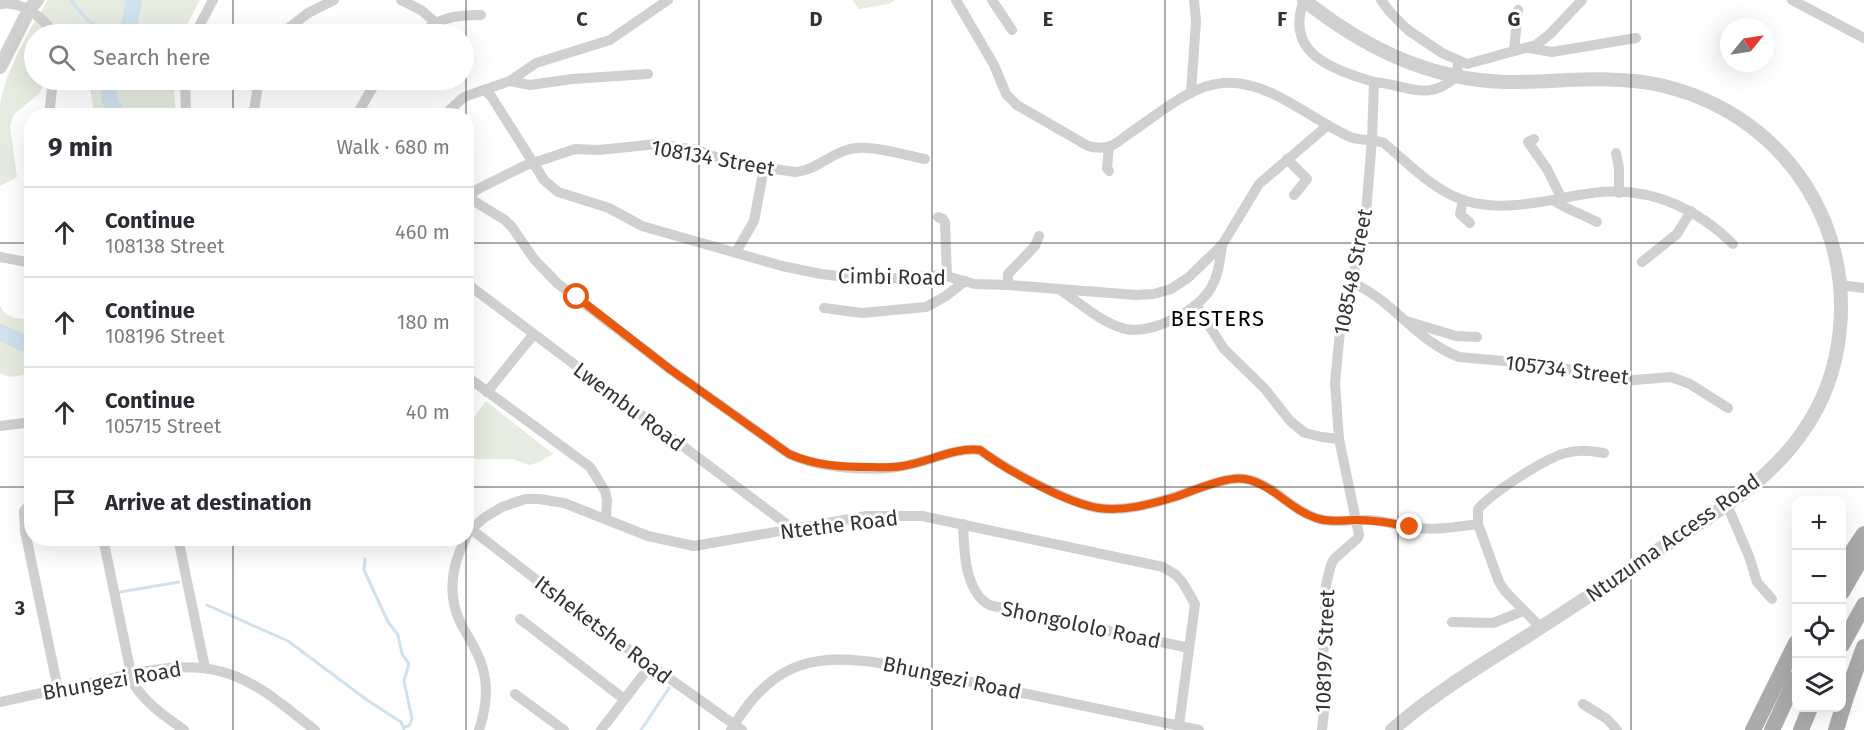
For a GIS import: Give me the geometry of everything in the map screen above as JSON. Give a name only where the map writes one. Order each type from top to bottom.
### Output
[{"type":"main road","points":[[1846,561],[1864,534]]},
{"type":"main road","points":[[1846,585],[1864,554]]},
{"type":"main road","points":[[1846,638],[1864,605]]},
{"type":"main road","points":[[1836,730],[1864,647]]},
{"type":"main road","points":[[1753,730],[1792,653]]},
{"type":"main road","points":[[1772,730],[1792,688]]},
{"type":"main road","points":[[1801,730],[1808,712]]},
{"type":"street","points":[[200,24],[213,0]]},
{"type":"street","points":[[294,24],[308,13],[334,0]]},
{"type":"street","points":[[401,0],[421,10],[435,22]]},
{"type":"street","points":[[452,108],[464,97],[510,81],[536,63],[610,40],[668,0]]},
{"type":"street","points":[[956,0],[994,65],[1006,94],[1014,102],[1088,146],[1109,146],[1191,93],[1220,83],[1254,87],[1291,102],[1350,137],[1384,143],[1417,173],[1463,200],[1489,206],[1509,206],[1602,192],[1652,196],[1691,211],[1711,223],[1733,244]]},
{"type":"street","points":[[992,0],[1012,30]]},
{"type":"street","points":[[1191,93],[1196,21],[1194,0]]},
{"type":"street","points":[[1304,0],[1298,22],[1302,39],[1309,52],[1326,64],[1374,82],[1429,92],[1441,88],[1457,69],[1467,64],[1536,45],[1551,34],[1582,0]]},
{"type":"street","name":"Ntuzuma Access Road","points":[[1304,0],[1326,18],[1381,52],[1419,67],[1457,69],[1502,82],[1642,82],[1681,90],[1726,110],[1764,136],[1803,181],[1826,227],[1836,258],[1840,285],[1840,316],[1835,362],[1817,407],[1804,431],[1760,479],[1727,505],[1467,674],[1392,730]]},
{"type":"street","points":[[1381,0],[1408,30],[1457,69]]},
{"type":"street","points":[[1792,0],[1864,38]]},
{"type":"street","points":[[0,4],[13,2],[33,5],[46,24]]},
{"type":"street","points":[[0,67],[33,5]]},
{"type":"street","points":[[1514,51],[1518,10]]},
{"type":"street","points":[[432,24],[457,16],[481,15]]},
{"type":"street","points":[[1529,48],[1552,52],[1636,38]]},
{"type":"street","points":[[510,81],[530,85],[648,74]]},
{"type":"street","name":"108548 Street","points":[[1351,544],[1358,538],[1338,439],[1335,402],[1337,354],[1365,225],[1374,82]]},
{"type":"street","points":[[50,108],[52,90]]},
{"type":"street","points":[[185,90],[186,108]]},
{"type":"street","points":[[254,108],[257,90]]},
{"type":"street","points":[[361,108],[371,90]]},
{"type":"street","name":"Cimbi Road","points":[[484,91],[491,96],[548,184],[564,195],[609,208],[642,226],[792,268],[866,280],[935,274],[975,284],[1136,295],[1161,292],[1176,287],[1190,277],[1222,245],[1256,187],[1328,125]]},
{"type":"street","points":[[1531,140],[1547,169],[1558,200],[1568,211],[1583,214],[1597,222]]},
{"type":"street","name":"108134 Street","points":[[474,192],[524,166],[569,150],[599,150],[657,144],[698,150],[729,162],[795,172],[805,170],[841,152],[856,148],[875,149],[925,159]]},
{"type":"street","points":[[1109,146],[1109,171]]},
{"type":"street","points":[[1616,153],[1619,168],[1618,193]]},
{"type":"street","points":[[1287,159],[1306,179],[1294,195]]},
{"type":"street","points":[[736,252],[754,221],[764,168]]},
{"type":"street","points":[[1463,200],[1460,214],[1470,223]]},
{"type":"street","points":[[474,202],[505,220],[534,259],[558,283],[671,370],[789,454],[809,462],[833,466],[903,466],[983,446],[1012,471],[1072,499],[1099,508],[1128,507],[1158,502],[1227,480],[1243,478],[1264,485],[1316,519],[1356,520],[1410,527],[1443,528],[1478,524]]},
{"type":"street","points":[[1642,262],[1677,234],[1691,211]]},
{"type":"street","points":[[938,217],[945,223],[947,276]]},
{"type":"street","points":[[1008,285],[1008,274],[1035,246],[1039,236]]},
{"type":"street","points":[[1061,290],[1112,324],[1132,330],[1144,330],[1161,325],[1196,305],[1207,294],[1214,284],[1222,245]]},
{"type":"street","points":[[0,257],[24,262]]},
{"type":"street","points":[[824,308],[862,313],[926,307],[946,296],[965,281]]},
{"type":"street","name":"105734 Street","points":[[1351,282],[1377,295],[1424,338],[1449,354],[1459,357],[1549,365],[1622,381],[1671,377],[1690,384],[1728,408]]},
{"type":"street","points":[[1840,285],[1864,288]]},
{"type":"street","name":"Lwembu Road","points":[[474,289],[793,529]]},
{"type":"street","points":[[1196,305],[1224,349],[1270,395],[1290,421],[1305,433],[1338,439]]},
{"type":"street","points":[[1406,321],[1456,336],[1477,337]]},
{"type":"street","points":[[488,392],[533,335]]},
{"type":"street","points":[[474,382],[590,468],[602,483],[607,496],[606,518]]},
{"type":"street","points":[[0,426],[24,423]]},
{"type":"street","points":[[1540,628],[1499,582],[1478,524],[1478,512],[1483,504],[1551,458],[1580,450],[1604,453]]},
{"type":"street","name":"Ntethe Road","points":[[474,527],[502,507],[525,499],[554,500],[648,536],[694,546],[867,516],[922,516],[1163,567],[1183,583],[1195,604],[1179,725]]},
{"type":"street","points":[[1727,505],[1757,582],[1772,599]]},
{"type":"street","name":"Shongololo Road","points":[[963,524],[964,543],[973,585],[980,598],[989,605],[1189,648]]},
{"type":"street","name":"Itsheketshe Road","points":[[474,538],[736,728]]},
{"type":"street","name":"108197 Street","points":[[1322,730],[1326,585],[1334,559],[1351,544]]},
{"type":"street","points":[[28,546],[58,689]]},
{"type":"street","points":[[104,546],[133,683],[151,705],[184,730]]},
{"type":"street","points":[[180,546],[205,668]]},
{"type":"street","points":[[462,546],[452,579],[453,601],[456,613],[484,671],[486,699],[479,730]]},
{"type":"street","points":[[1452,622],[1493,623],[1523,611]]},
{"type":"street","points":[[519,619],[624,699]]},
{"type":"street","name":"Bhungezi Road","points":[[736,728],[755,695],[778,676],[817,660],[837,658],[885,664],[1200,730]]},
{"type":"street","points":[[601,730],[650,666]]},
{"type":"street","name":"Bhungezi Road","points":[[0,702],[165,668],[205,668],[247,681],[315,730]]},
{"type":"street","points":[[515,694],[564,730]]},
{"type":"street","points":[[1583,704],[1607,719],[1617,730]]},
{"type":"shaded area","points":[[48,0],[200,0],[187,24],[34,23]]},
{"type":"shaded area","points":[[852,0],[895,0],[888,4],[859,9]]},
{"type":"shaded area","points":[[24,42],[24,90],[40,90],[39,94],[14,114],[10,126],[17,177],[0,186],[0,106],[6,80]]},
{"type":"shaded area","points":[[90,90],[174,90],[175,108],[93,108]]},
{"type":"shaded area","points":[[0,306],[9,316],[24,318],[24,375],[10,377],[0,373]]},
{"type":"shaded area","points":[[486,401],[553,454],[530,465],[512,459],[474,459],[474,417]]},
{"type":"waterway","points":[[71,0],[94,24]]},
{"type":"waterway","points":[[129,24],[134,0]]},
{"type":"waterway","points":[[109,90],[109,99],[113,108]]},
{"type":"waterway","points":[[0,332],[24,343]]},
{"type":"waterway","points":[[365,559],[364,570],[388,622],[398,635],[402,654],[409,664],[404,681],[412,719],[409,726],[403,727]]},
{"type":"waterway","points":[[120,592],[179,582]]},
{"type":"waterway","points":[[207,605],[288,641],[367,700],[401,722],[404,730]]},
{"type":"waterway","points":[[641,730],[669,688]]},
{"type":"district","name":"BESTERS","points":[[1218,318]]},
{"type":"route","points":[[577,297],[671,370],[789,454],[809,462],[833,466],[891,467],[903,466],[958,451],[980,450],[1012,471],[1072,499],[1099,508],[1128,507],[1158,502],[1227,480],[1243,478],[1264,485],[1316,519],[1372,520],[1410,527]]}]
